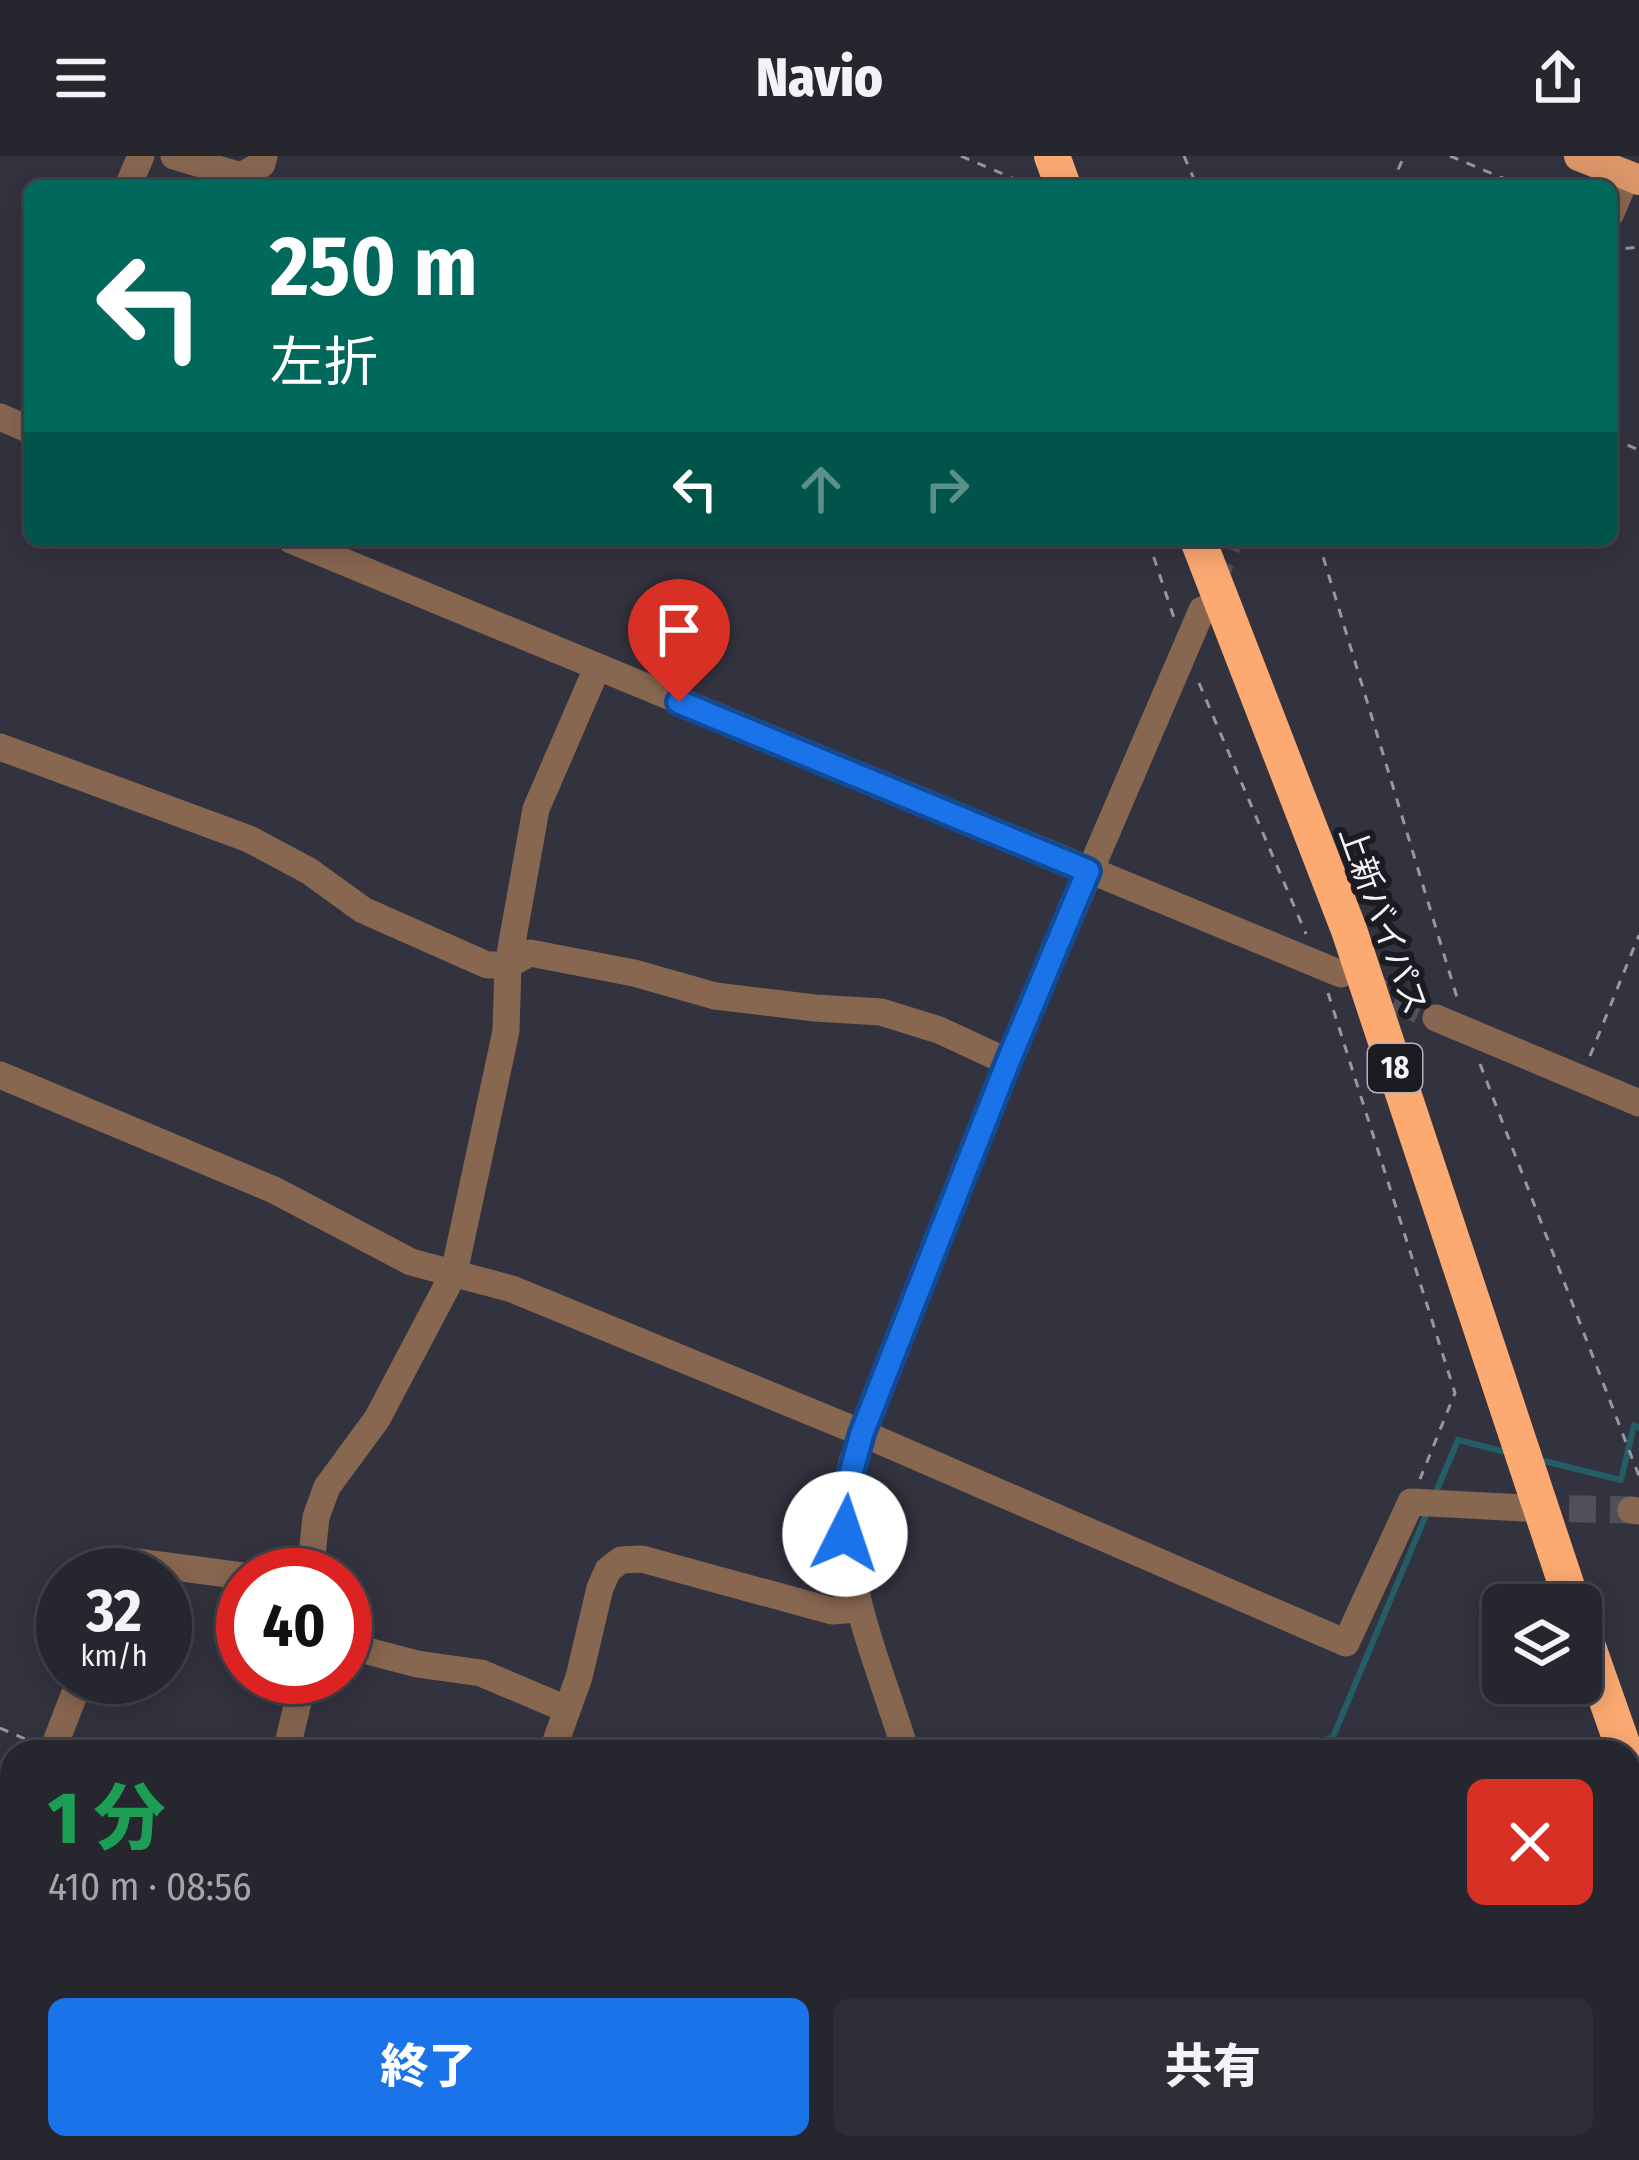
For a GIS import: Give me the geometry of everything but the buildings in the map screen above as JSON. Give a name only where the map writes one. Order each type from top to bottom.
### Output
[{"type":"highway","name":"上新バイパス","points":[[1200,546],[1349,930],[1567,1584]]},
{"type":"highway","name":"上新バイパス","points":[[1602,1686],[1621,1740]]},
{"type":"main road","points":[[1580,156],[1634,171]]},
{"type":"street","points":[[174,156],[241,176],[262,164],[264,156]]},
{"type":"street","points":[[1617,202],[1634,171]]},
{"type":"street","points":[[305,546],[1330,969]]},
{"type":"street","points":[[902,1740],[858,1609],[845,1534],[847,1488],[862,1433],[1008,1062],[1202,610]]},
{"type":"street","points":[[313,1548],[316,1517],[327,1487],[376,1419],[454,1273],[506,1030],[508,965],[536,809],[597,668]]},
{"type":"street","points":[[0,747],[249,839],[309,871],[363,910],[487,965],[508,965],[530,953],[634,973],[716,996],[881,1012],[939,1030],[1008,1062]]},
{"type":"street","points":[[1436,1018],[1639,1103]]},
{"type":"street","points":[[0,1075],[274,1190],[411,1262],[512,1288],[862,1433],[1346,1643],[1411,1502],[1524,1508]]},
{"type":"street","points":[[556,1740],[579,1677],[600,1588],[608,1570],[621,1560],[642,1558],[832,1611],[858,1609]]},
{"type":"street","points":[[372,1652],[481,1673],[566,1709]]},
{"type":"street","points":[[55,1740],[70,1704]]},
{"type":"street","points":[[289,1740],[298,1704]]},
{"type":"path","points":[[962,156],[1017,180]]},
{"type":"path","points":[[1450,156],[1508,180]]},
{"type":"path","points":[[1150,546],[1185,650],[1330,969],[1455,1394],[1411,1502]]},
{"type":"path","points":[[1320,546],[1468,1030],[1639,1476]]},
{"type":"path","points":[[1581,1078],[1639,935]]},
{"type":"waterway","points":[[1536,1459],[1621,1480],[1634,1425],[1639,1428]]},
{"type":"waterway","points":[[1436,1492],[1458,1440],[1506,1452]]},
{"type":"waterway","points":[[1325,1740],[1333,1737],[1428,1510]]},
{"type":"tunnel","points":[[1211,586],[1228,546]]},
{"type":"tunnel","points":[[1358,982],[1436,1018]]},
{"type":"tunnel","points":[[1528,1508],[1631,1510]]},
{"type":"route","points":[[679,702],[1088,871],[862,1433],[847,1488],[845,1534]]}]
